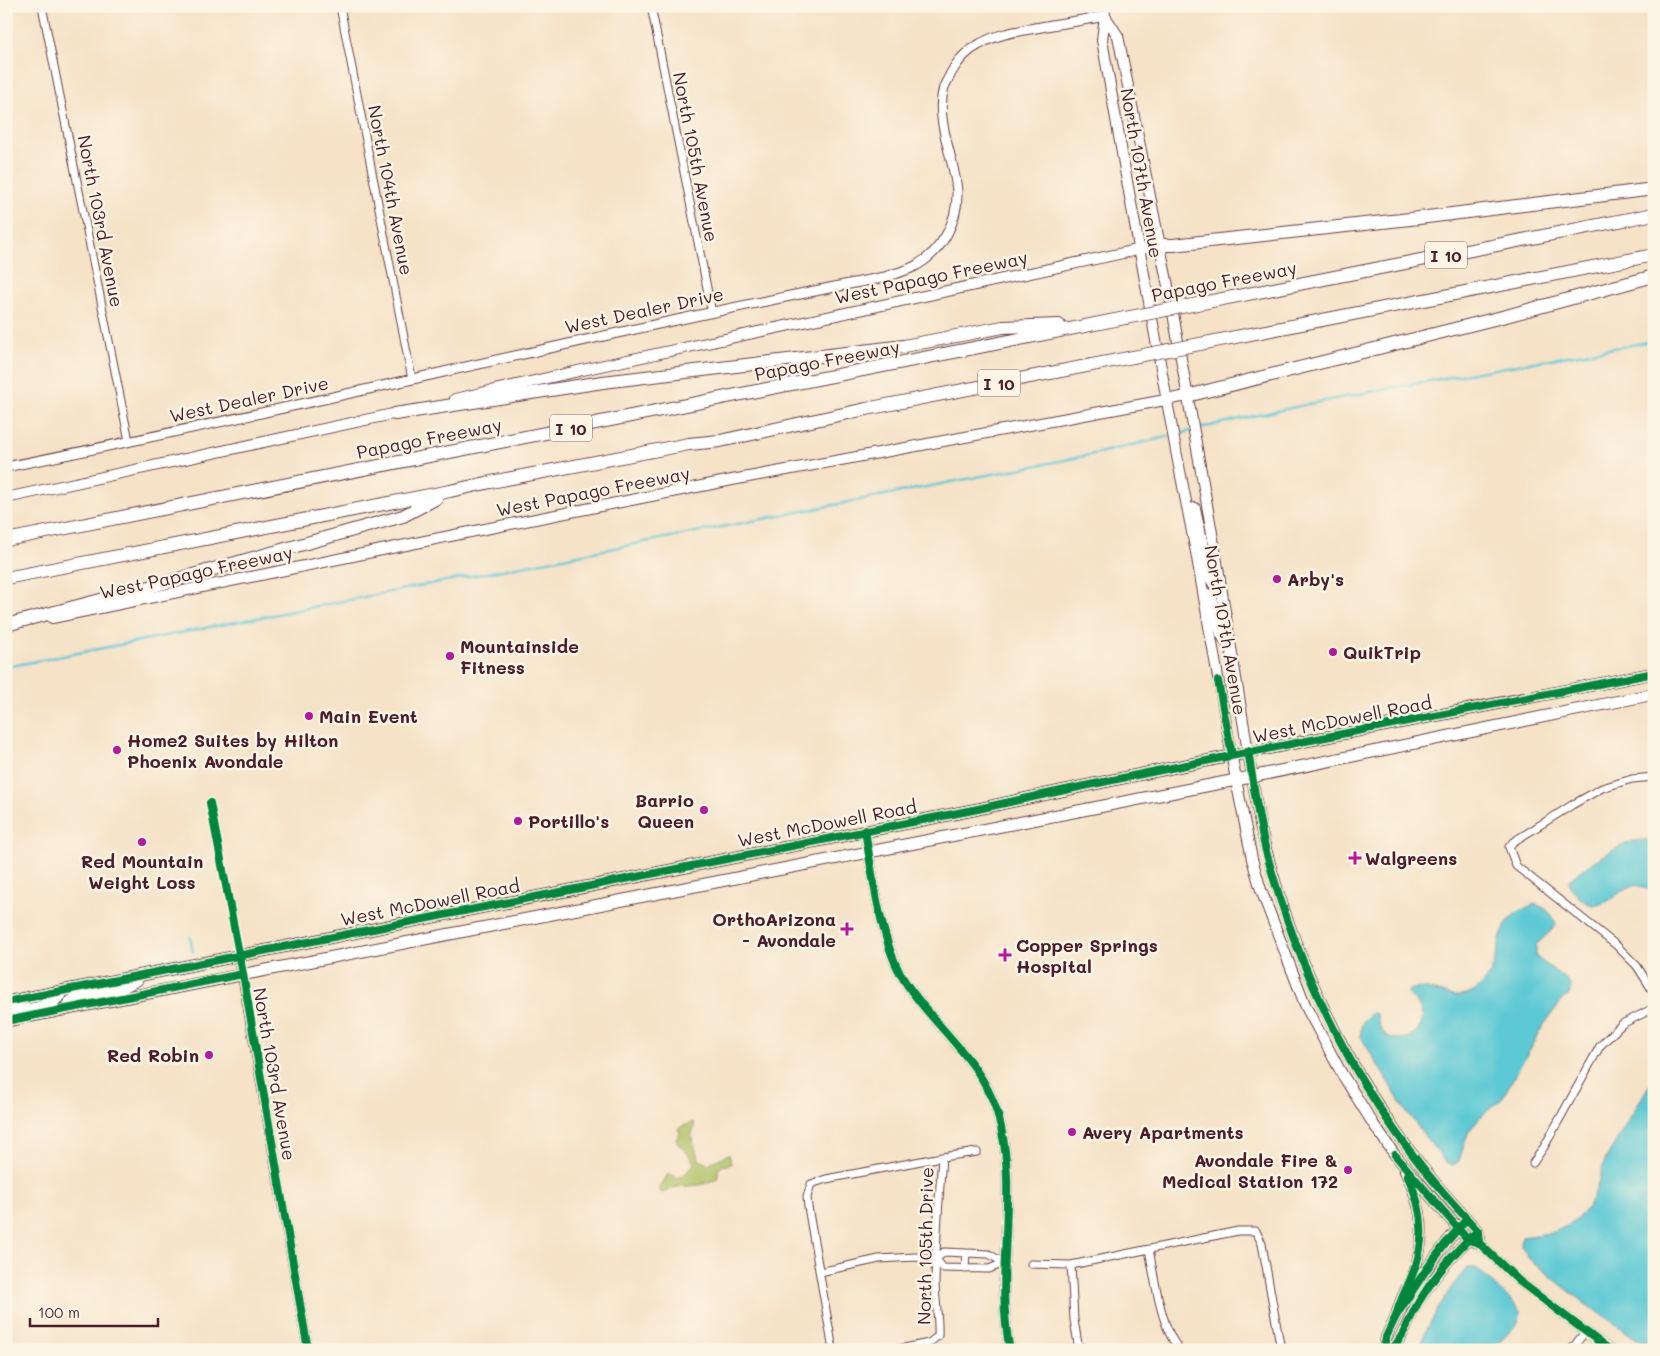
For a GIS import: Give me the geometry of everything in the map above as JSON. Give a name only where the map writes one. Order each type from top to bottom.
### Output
[{"type":"highway","points":[[1160,244],[1172,245],[1374,223],[1654,190]]},
{"type":"highway","name":"Papago Freeway","points":[[6,540],[1654,214]]},
{"type":"highway","name":"I 10","points":[[6,578],[491,482],[680,446],[720,441],[866,409],[1654,255]]},
{"type":"highway","points":[[1187,396],[1654,276]]},
{"type":"highway","points":[[395,414],[604,382],[904,346],[1004,327],[1096,324]]},
{"type":"highway","points":[[6,626],[403,516],[450,491]]},
{"type":"highway","points":[[6,532],[46,532]]},
{"type":"main road","name":"North 107th Avenue","points":[[1104,11],[1118,36],[1160,244],[1260,825],[1268,856],[1296,943],[1327,1016],[1385,1115],[1423,1168],[1472,1225]]},
{"type":"main road","name":"North 107th Avenue","points":[[1104,11],[1102,40],[1236,780],[1254,867],[1290,968],[1306,1007],[1324,1042],[1373,1124],[1396,1155],[1467,1236]]},
{"type":"main road","name":"West Papago Freeway","points":[[6,498],[395,414],[546,378],[1160,244]]},
{"type":"main road","name":"West Papago Freeway","points":[[6,626],[64,616],[751,476],[1187,396]]},
{"type":"main road","points":[[1186,498],[1194,503],[1210,578],[1220,588]]},
{"type":"main road","points":[[1203,592],[1212,598],[1221,634],[1230,649]]},
{"type":"main road","name":"West McDowell Road","points":[[6,1002],[978,809],[1114,778],[1248,751],[1654,674]]},
{"type":"main road","name":"West McDowell Road","points":[[6,1021],[1236,780],[1654,694]]},
{"type":"main road","points":[[68,1009],[70,1002],[78,997],[119,989],[152,973]]},
{"type":"main road","points":[[6,1012],[52,1004],[59,998],[62,991]]},
{"type":"main road","points":[[1373,1124],[1385,1115]]},
{"type":"main road","points":[[1396,1155],[1417,1198],[1422,1237],[1417,1262],[1399,1300],[1396,1316]]},
{"type":"main road","points":[[1391,1350],[1399,1342],[1408,1321],[1429,1286],[1457,1251],[1472,1225]]},
{"type":"main road","points":[[1384,1350],[1386,1337],[1396,1316],[1426,1270],[1467,1236],[1472,1225]]},
{"type":"street","name":"North 103rd Avenue","points":[[42,6],[129,441]]},
{"type":"street","name":"North 104th Avenue","points":[[340,6],[412,379]]},
{"type":"street","name":"North 105th Avenue","points":[[651,6],[712,313]]},
{"type":"street","name":"West Dealer Drive","points":[[6,467],[412,379],[625,330],[908,270],[926,259],[944,240],[954,218],[957,193],[944,126],[942,102],[944,87],[959,60],[980,44],[1000,35],[1104,11]]},
{"type":"street","points":[[1654,777],[1632,779],[1602,788],[1513,842],[1509,847],[1516,866],[1616,945],[1637,966],[1654,994]]},
{"type":"street","name":"North 103rd Avenue","points":[[210,803],[243,974],[308,1350]]},
{"type":"street","points":[[865,830],[885,930],[903,978],[925,1008],[973,1063],[992,1098],[997,1112],[1006,1148],[1004,1311],[1010,1350]]},
{"type":"street","points":[[1533,1163],[1544,1147],[1600,1046],[1622,1024],[1654,1008]]},
{"type":"street","points":[[833,1350],[808,1207],[807,1197],[810,1184],[826,1179],[978,1152]]},
{"type":"street","name":"North 105th Drive","points":[[894,1350],[929,1343],[938,1336],[936,1259],[942,1157]]},
{"type":"street","points":[[1031,1264],[1071,1265],[1238,1231],[1256,1232],[1262,1244],[1280,1350]]},
{"type":"street","points":[[1467,1236],[1519,1281],[1610,1350]]},
{"type":"street","points":[[1148,1249],[1162,1312],[1175,1345],[1180,1350]]},
{"type":"street","points":[[820,1272],[879,1259],[908,1257],[936,1259],[944,1252],[989,1254],[1004,1263]]},
{"type":"street","points":[[965,1269],[966,1253]]},
{"type":"street","points":[[936,1259],[943,1268],[989,1270],[1004,1263]]},
{"type":"street","points":[[1071,1265],[1074,1320],[1079,1350]]},
{"type":"street","points":[[1571,1350],[1585,1332]]},
{"type":"green space","points":[[694,1122],[691,1136],[699,1160],[708,1164],[729,1154],[731,1164],[722,1166],[718,1170],[718,1179],[700,1185],[675,1187],[661,1193],[658,1189],[663,1184],[667,1175],[678,1178],[685,1174],[694,1164],[676,1139],[680,1133],[678,1128]]},
{"type":"water","points":[[1654,839],[1654,895],[1645,888],[1630,887],[1603,904],[1591,905],[1578,896],[1570,886],[1569,880],[1608,853],[1634,841]]},
{"type":"water","points":[[1534,904],[1549,912],[1556,926],[1536,945],[1536,957],[1567,980],[1571,987],[1569,994],[1562,1000],[1543,1026],[1501,1100],[1479,1118],[1468,1133],[1459,1161],[1453,1165],[1444,1161],[1403,1107],[1361,1037],[1361,1026],[1371,1013],[1377,1014],[1381,1029],[1389,1037],[1400,1039],[1410,1036],[1419,1029],[1422,1019],[1419,1007],[1407,994],[1409,990],[1418,988],[1459,996],[1468,995],[1476,990],[1485,982],[1490,973],[1505,925],[1516,913]]},
{"type":"water","points":[[1654,1077],[1653,1350],[1584,1303],[1528,1258],[1521,1246],[1522,1237],[1550,1233],[1567,1226],[1577,1219],[1588,1206],[1596,1190],[1605,1160]]},
{"type":"water","points":[[1467,1268],[1476,1268],[1514,1303],[1521,1313],[1518,1323],[1492,1350],[1417,1350],[1439,1307]]},
{"type":"waterway","points":[[1197,429],[1368,392],[1654,341]]},
{"type":"waterway","points":[[1175,435],[1191,431]]},
{"type":"waterway","points":[[6,667],[1090,455],[1170,436]]},
{"type":"waterway","points":[[190,937],[193,952]]},
{"type":"cycle path","points":[[6,1002],[1654,673]]},
{"type":"cycle path","points":[[1218,681],[1232,755]]},
{"type":"cycle path","points":[[1248,751],[1267,855],[1294,939],[1329,1020],[1372,1097],[1423,1168],[1478,1231],[1479,1243]]},
{"type":"cycle path","points":[[210,803],[243,974],[308,1350]]},
{"type":"cycle path","points":[[865,830],[878,908],[896,965],[916,997],[980,1075],[990,1093],[997,1112],[1004,1141],[1007,1171],[1004,1290],[1010,1350]]},
{"type":"cycle path","points":[[6,1021],[243,974]]},
{"type":"cycle path","points":[[1395,1155],[1468,1240],[1479,1243],[1519,1281],[1610,1350]]},
{"type":"cycle path","points":[[1396,1316],[1411,1279],[1420,1248],[1420,1211],[1407,1175]]},
{"type":"cycle path","points":[[1384,1350],[1386,1337],[1396,1316],[1426,1270],[1464,1222]]},
{"type":"cycle path","points":[[1391,1350],[1406,1328],[1418,1303],[1430,1285],[1450,1259],[1473,1235]]},
{"type":"place","name":"Arby's","points":[[1277,579]]},
{"type":"place","name":"QuikTrip","points":[[1333,652]]},
{"type":"place","name":"Mountainside Fitness","points":[[450,656]]},
{"type":"place","name":"Main Event","points":[[309,716]]},
{"type":"place","name":"Home2 Suites by Hilton Phoenix Avondale","points":[[117,750]]},
{"type":"place","name":"Barrio Queen","points":[[704,810]]},
{"type":"place","name":"Portillo's","points":[[518,821]]},
{"type":"place","name":"Red Mountain Weight Loss","points":[[142,842]]},
{"type":"place","name":"Walgreens","points":[[1355,858]]},
{"type":"place","name":"OrthoArizona - Avondale","points":[[847,929]]},
{"type":"place","name":"Copper Springs Hospital","points":[[1005,955]]},
{"type":"place","name":"Red Robin","points":[[209,1055]]},
{"type":"place","name":"Avery Apartments","points":[[1072,1132]]},
{"type":"place","name":"Avondale Fire & Medical Station 172","points":[[1348,1170]]}]
